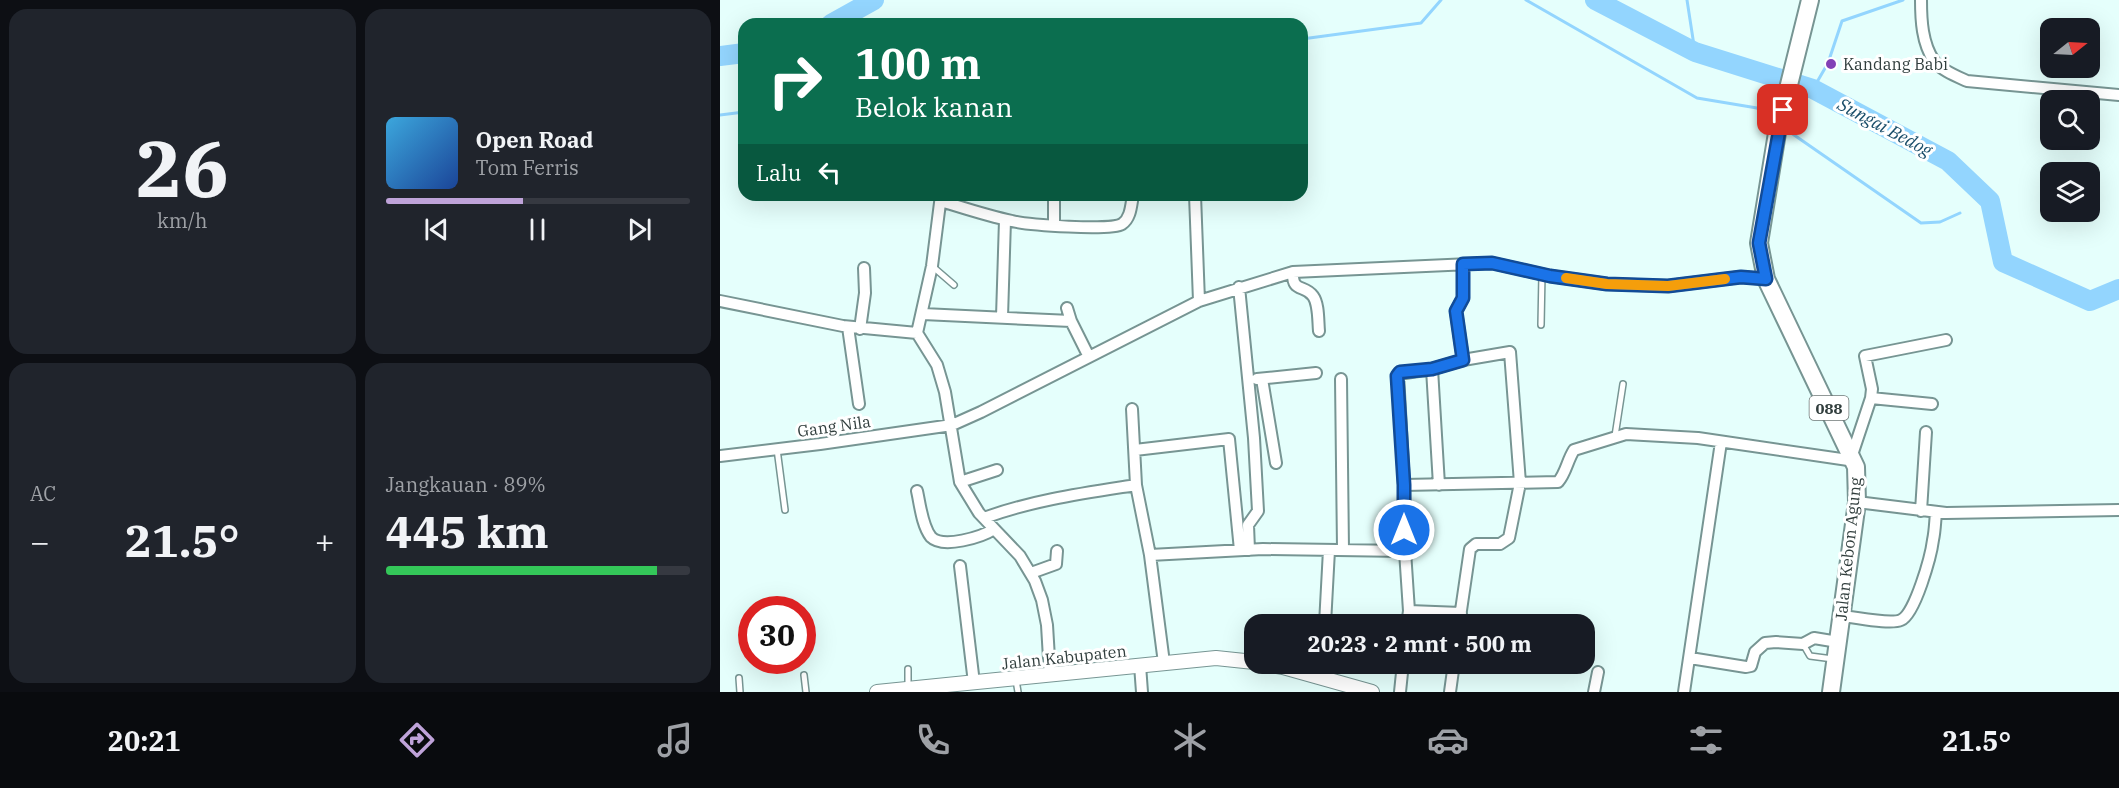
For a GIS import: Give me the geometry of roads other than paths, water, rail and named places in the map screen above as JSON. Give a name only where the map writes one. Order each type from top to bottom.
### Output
[{"type":"main road","name":"Jalan Kebon Agung","points":[[1810,0],[1778,134],[1759,243],[1766,279],[1853,458],[1858,481],[1831,692]]},
{"type":"main road","name":"Jalan Kabupaten","points":[[877,692],[909,689],[931,690],[974,683],[1017,685],[1050,675],[1216,658],[1244,661]]},
{"type":"main road","points":[[1308,674],[1372,692]]},
{"type":"street","points":[[1921,0],[1925,41],[1935,62],[1967,81],[2119,95]]},
{"type":"street","points":[[941,201],[932,266],[917,333],[937,365],[952,425],[960,482],[984,518],[1020,556],[1031,573],[1042,600],[1047,625],[1050,675]]},
{"type":"street","points":[[950,201],[1005,220],[1028,224],[1092,228],[1118,226],[1128,217],[1132,201]]},
{"type":"street","points":[[1054,201],[1054,225]]},
{"type":"street","points":[[1195,201],[1199,301]]},
{"type":"street","points":[[1002,316],[1005,220]]},
{"type":"street","name":"Gang Nila","points":[[720,456],[952,425],[1199,301],[1293,272],[1492,263],[1542,274],[1618,285],[1668,286],[1741,277],[1766,279]]},
{"type":"street","points":[[1463,264],[1463,298],[1456,311],[1463,360]]},
{"type":"street","points":[[860,329],[865,293],[864,268]]},
{"type":"street","points":[[1293,272],[1294,284],[1310,293],[1315,300],[1319,331]]},
{"type":"street","points":[[1239,287],[1254,438],[1258,511],[1248,525],[1244,550]]},
{"type":"street","points":[[720,301],[860,329],[917,333]]},
{"type":"street","points":[[1067,308],[1089,357]]},
{"type":"street","points":[[923,314],[1071,321]]},
{"type":"street","points":[[848,327],[859,404]]},
{"type":"street","points":[[1404,485],[1558,482],[1564,475],[1567,461],[1574,450],[1626,434],[1698,438],[1853,458],[1872,389],[1865,356],[1946,340]]},
{"type":"street","points":[[1409,614],[1397,376],[1400,372],[1432,369],[1508,351],[1511,355],[1520,483],[1509,537],[1500,544],[1476,544],[1470,549],[1461,614]]},
{"type":"street","points":[[1432,369],[1439,485]]},
{"type":"street","points":[[1248,380],[1316,373]]},
{"type":"street","points":[[1262,379],[1276,463]]},
{"type":"street","points":[[1341,380],[1343,549]]},
{"type":"street","points":[[1870,398],[1932,404]]},
{"type":"street","points":[[1132,409],[1136,485],[1150,555],[1164,663]]},
{"type":"street","points":[[1921,512],[1926,432]]},
{"type":"street","points":[[1254,438],[1271,437]]},
{"type":"street","points":[[1135,450],[1229,439],[1244,550]]},
{"type":"street","points":[[1684,692],[1721,442]]},
{"type":"street","points":[[960,482],[997,470]]},
{"type":"street","points":[[984,518],[1011,508],[1136,485]]},
{"type":"street","points":[[917,491],[931,536],[939,542],[954,542],[971,538],[987,534],[994,529]]},
{"type":"street","points":[[1857,502],[1936,513],[2119,510]]},
{"type":"street","points":[[1842,616],[1894,622],[1907,617],[1930,555],[1936,513]]},
{"type":"street","points":[[1031,573],[1056,564],[1057,550]]},
{"type":"street","points":[[1150,555],[1244,550],[1405,551]]},
{"type":"street","points":[[1326,614],[1329,550]]},
{"type":"street","points":[[960,566],[974,683]]},
{"type":"street","points":[[1409,611],[1428,614]]},
{"type":"street","points":[[1690,658],[1746,667],[1751,666],[1755,652],[1765,643],[1803,644],[1814,638],[1838,642]]},
{"type":"street","points":[[1140,665],[1142,692]]},
{"type":"street","points":[[1594,692],[1598,672]]},
{"type":"street","points":[[1400,692],[1402,674]]},
{"type":"street","points":[[1450,692],[1452,674]]},
{"type":"lane","points":[[932,266],[954,285]]},
{"type":"lane","points":[[1541,325],[1542,274]]},
{"type":"lane","points":[[1615,436],[1623,384]]},
{"type":"lane","points":[[777,449],[785,510]]},
{"type":"lane","points":[[1803,644],[1810,657],[1836,660]]},
{"type":"lane","points":[[908,669],[909,689]]},
{"type":"lane","points":[[804,675],[806,692]]},
{"type":"lane","points":[[739,678],[741,692]]},
{"type":"waterway","name":"Sungai Bedog","points":[[842,18],[874,0]]},
{"type":"waterway","points":[[1308,38],[1421,23],[1441,0]]},
{"type":"waterway","points":[[1526,0],[1697,98],[1757,108],[1774,121]]},
{"type":"waterway","name":"Sungai Bedog","points":[[1595,0],[1695,52],[1813,89],[1948,161],[1990,201],[2003,262],[2090,301],[2119,289]]},
{"type":"waterway","points":[[1687,0],[1695,52]]},
{"type":"waterway","points":[[1813,89],[1828,63],[1842,21],[1903,0]]},
{"type":"waterway","name":"Sungai Bedog","points":[[720,56],[738,54]]},
{"type":"waterway","points":[[720,115],[738,113]]},
{"type":"waterway","points":[[1784,128],[1921,223],[1940,222],[1960,213]]},
{"type":"place","name":"Kandang Babi","points":[[1831,64]]}]
